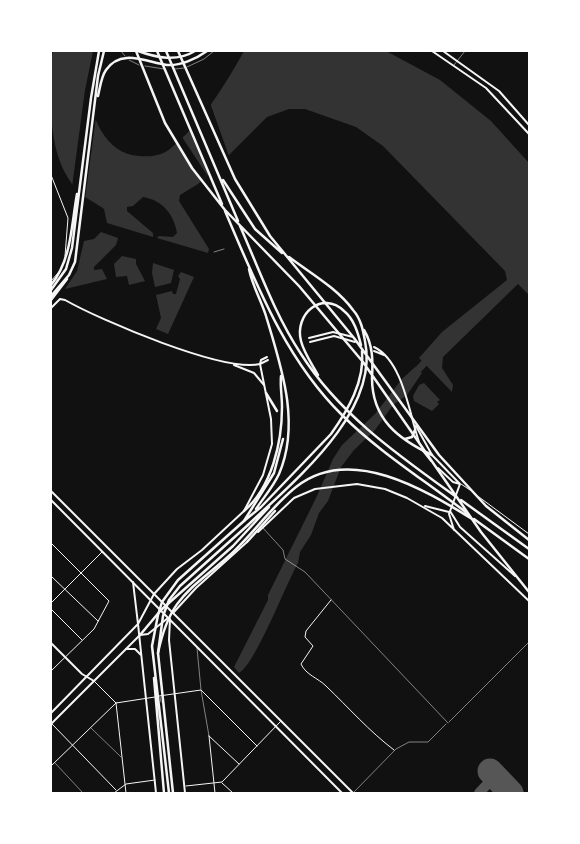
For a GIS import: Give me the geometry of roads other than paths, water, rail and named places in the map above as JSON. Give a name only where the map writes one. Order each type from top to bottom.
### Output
[{"type":"main road","points":[[99,51],[93,83],[74,238],[69,262],[63,275],[51,290],[60,299],[66,300],[106,322],[254,374],[264,386]]},
{"type":"main road","points":[[51,300],[66,282],[78,243],[104,51]]},
{"type":"main road","points":[[137,51],[168,58],[177,58],[195,51]]},
{"type":"main road","points":[[137,51],[165,123],[192,168],[225,210],[298,286],[363,362],[481,532],[529,591]]},
{"type":"main road","points":[[157,51],[249,267],[293,355],[324,396],[362,434],[529,559]]},
{"type":"main road","points":[[166,51],[204,136],[259,270],[286,329],[300,353],[357,421],[382,442],[529,549]]},
{"type":"main road","points":[[178,51],[235,179],[270,236],[354,338],[439,455],[486,506],[529,540]]},
{"type":"main road","points":[[96,101],[107,69],[121,59],[136,58],[174,65],[197,58],[207,51]]},
{"type":"main road","points":[[432,51],[491,92],[529,134]]},
{"type":"main road","points":[[443,51],[499,91],[529,125]]},
{"type":"main road","points":[[221,177],[255,229],[273,246],[331,288],[353,309],[368,337],[372,352],[372,381],[375,404],[387,426],[403,440],[432,455]]},
{"type":"main road","points":[[51,284],[62,271],[66,258],[81,178]]},
{"type":"main road","points":[[249,267],[265,314],[281,374],[287,401],[288,442],[278,474],[254,513]]},
{"type":"main road","points":[[51,296],[69,274]]},
{"type":"main road","points":[[51,308],[60,299]]},
{"type":"main road","points":[[169,793],[154,671],[153,637],[158,615],[165,598],[178,580],[254,513],[331,434],[351,403],[358,385],[363,352],[357,333],[346,312],[330,302],[319,303],[310,307],[301,320],[299,329],[305,352],[320,379]]},
{"type":"main road","points":[[51,724],[140,635],[161,610],[252,527],[335,437],[354,407],[365,379],[368,361],[362,326]]},
{"type":"main road","points":[[309,338],[333,332],[355,338]]},
{"type":"main road","points":[[310,342],[334,336],[355,342]]},
{"type":"main road","points":[[374,347],[394,365],[422,451],[449,478],[460,484]]},
{"type":"main road","points":[[374,351],[384,355]]},
{"type":"main road","points":[[244,511],[263,475],[270,456],[272,433],[260,364],[261,360],[267,357]]},
{"type":"main road","points":[[229,364],[248,367],[268,360]]},
{"type":"main road","points":[[51,713],[138,624],[154,594],[177,569],[202,550],[244,511],[261,490],[277,451],[282,409],[281,374]]},
{"type":"main road","points":[[266,393],[277,411]]},
{"type":"main road","points":[[410,415],[432,455],[460,484]]},
{"type":"main road","points":[[403,440],[412,437],[415,430]]},
{"type":"main road","points":[[244,521],[274,473],[283,440]]},
{"type":"main road","points":[[158,653],[163,629],[172,610],[184,594],[230,554],[297,486],[314,477],[349,471],[395,478],[420,488],[484,527]]},
{"type":"main road","points":[[140,635],[148,634],[169,618],[196,588],[294,498],[315,489],[345,484],[385,489],[422,506],[442,518],[454,531],[482,554],[529,601]]},
{"type":"main road","points":[[454,531],[449,518],[460,484]]},
{"type":"main road","points":[[52,493],[353,793]]},
{"type":"main road","points":[[173,793],[158,653],[163,616],[175,592],[280,495]]},
{"type":"main road","points":[[246,542],[285,498]]},
{"type":"main road","points":[[51,500],[342,793]]},
{"type":"main road","points":[[422,506],[445,513],[450,511]]},
{"type":"main road","points":[[450,511],[457,524],[506,567],[529,591]]},
{"type":"main road","points":[[133,582],[156,793]]},
{"type":"main road","points":[[169,618],[169,640],[185,793]]},
{"type":"main road","points":[[51,642],[87,677],[94,681]]},
{"type":"main road","points":[[126,649],[135,649],[142,658]]},
{"type":"main road","points":[[154,671],[153,685],[164,793]]},
{"type":"main road","points":[[254,704],[259,699]]},
{"type":"street","points":[[51,175],[66,212],[68,229],[64,261],[51,284]]},
{"type":"street","points":[[460,484],[529,534]]},
{"type":"street","points":[[51,543],[109,601],[94,629],[51,671]]},
{"type":"street","points":[[51,603],[103,552]]},
{"type":"street","points":[[51,576],[98,621]]},
{"type":"street","points":[[331,600],[306,631],[305,637],[313,646],[301,664],[308,674],[324,684],[362,723],[394,750]]},
{"type":"street","points":[[51,609],[82,640]]},
{"type":"street","points":[[94,681],[116,703],[126,793]]},
{"type":"street","points":[[51,766],[116,703],[201,690],[256,746]]},
{"type":"street","points":[[185,786],[222,782],[281,721]]},
{"type":"street","points":[[51,724],[116,790]]},
{"type":"street","points":[[209,736],[238,764]]},
{"type":"street","points":[[209,736],[215,793]]},
{"type":"street","points":[[114,793],[126,784],[155,780]]},
{"type":"street","points":[[222,782],[232,793]]},
{"type":"lane","points":[[121,51],[133,63],[169,70],[193,65],[214,51]]},
{"type":"lane","points":[[453,66],[466,51]]},
{"type":"lane","points":[[214,252],[224,249]]},
{"type":"lane","points":[[262,527],[283,550],[285,559],[299,566],[448,723]]},
{"type":"lane","points":[[353,793],[394,750],[409,742],[428,742],[529,642]]},
{"type":"lane","points":[[197,646],[201,690],[209,736]]},
{"type":"lane","points":[[160,696],[161,702]]},
{"type":"lane","points":[[91,727],[122,759]]},
{"type":"lane","points":[[55,763],[83,793]]},
{"type":"waterway","points":[[413,375],[430,357]]}]
